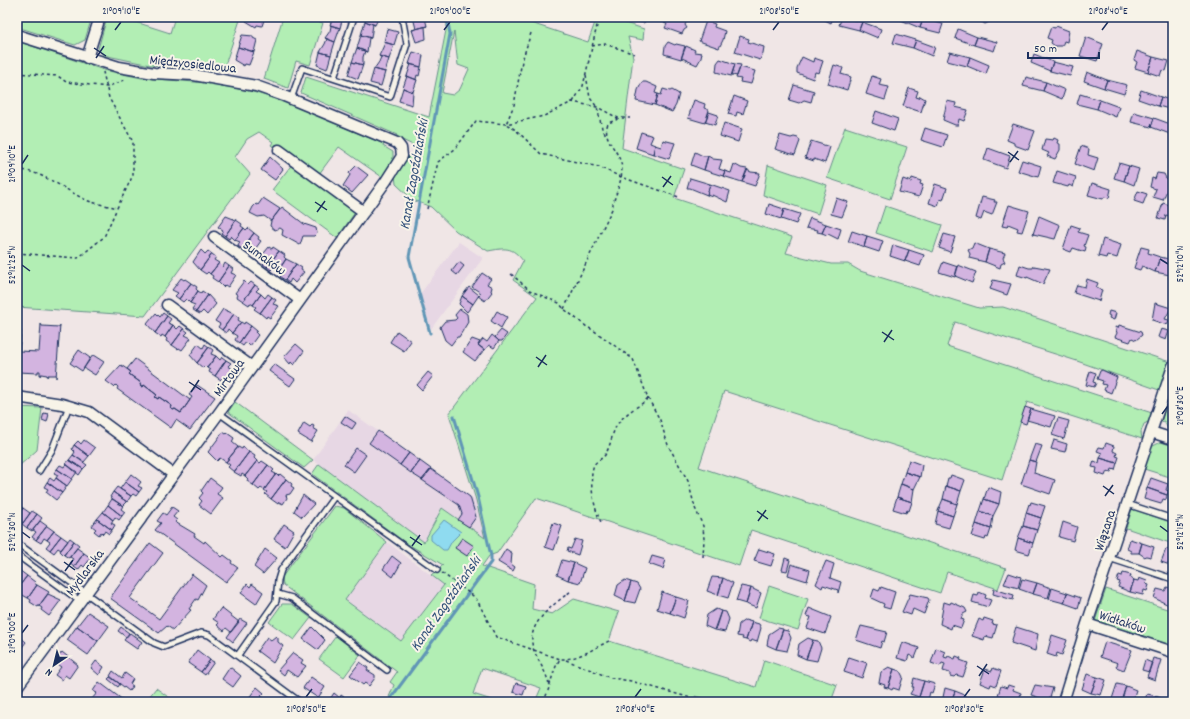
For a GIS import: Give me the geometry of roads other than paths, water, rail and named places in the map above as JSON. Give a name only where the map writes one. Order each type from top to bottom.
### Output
[{"type":"street","points":[[87,58],[100,17]]},
{"type":"street","name":"Międzyosiedlowa","points":[[17,35],[87,58],[138,71],[194,75],[224,79],[256,86],[397,143],[401,148]]},
{"type":"street","name":"Mirtowa","points":[[173,474],[219,413],[364,212],[402,156],[401,148]]},
{"type":"street","points":[[279,150],[364,212]]},
{"type":"street","name":"Sumaków","points":[[214,237],[300,300]]},
{"type":"street","points":[[167,305],[252,367]]},
{"type":"street","name":"Wiązana","points":[[1063,702],[1087,624],[1173,366]]},
{"type":"street","points":[[17,397],[69,406],[89,412],[173,474]]},
{"type":"street","points":[[1151,432],[1173,439]]},
{"type":"street","name":"Mydlarska","points":[[17,687],[173,474]]},
{"type":"street","name":"Widłaków","points":[[1087,624],[1173,652]]},
{"type":"lane","points":[[334,78],[354,17]]},
{"type":"lane","points":[[291,99],[302,68],[390,97],[407,44],[402,17]]},
{"type":"lane","points":[[40,471],[52,450],[69,406]]},
{"type":"lane","points":[[219,413],[334,498],[437,570]]},
{"type":"lane","points":[[238,655],[276,601],[278,594],[278,580],[282,570],[334,498]]},
{"type":"lane","points":[[1127,504],[1173,519]]},
{"type":"lane","points":[[17,542],[83,597]]},
{"type":"lane","points":[[17,555],[159,646],[164,647],[200,633],[209,635],[300,702]]},
{"type":"lane","points":[[1109,558],[1173,579]]},
{"type":"lane","points":[[278,594],[292,598],[387,670]]},
{"type":"water","points":[[444,520],[461,532],[452,541],[447,550],[443,550],[431,540],[431,535]]},
{"type":"waterway","name":"Kanał Zagoździański","points":[[430,333],[409,257],[450,34],[447,17]]},
{"type":"waterway","name":"Kanał Zagoździański","points":[[388,702],[491,562],[478,497],[454,416]]}]
